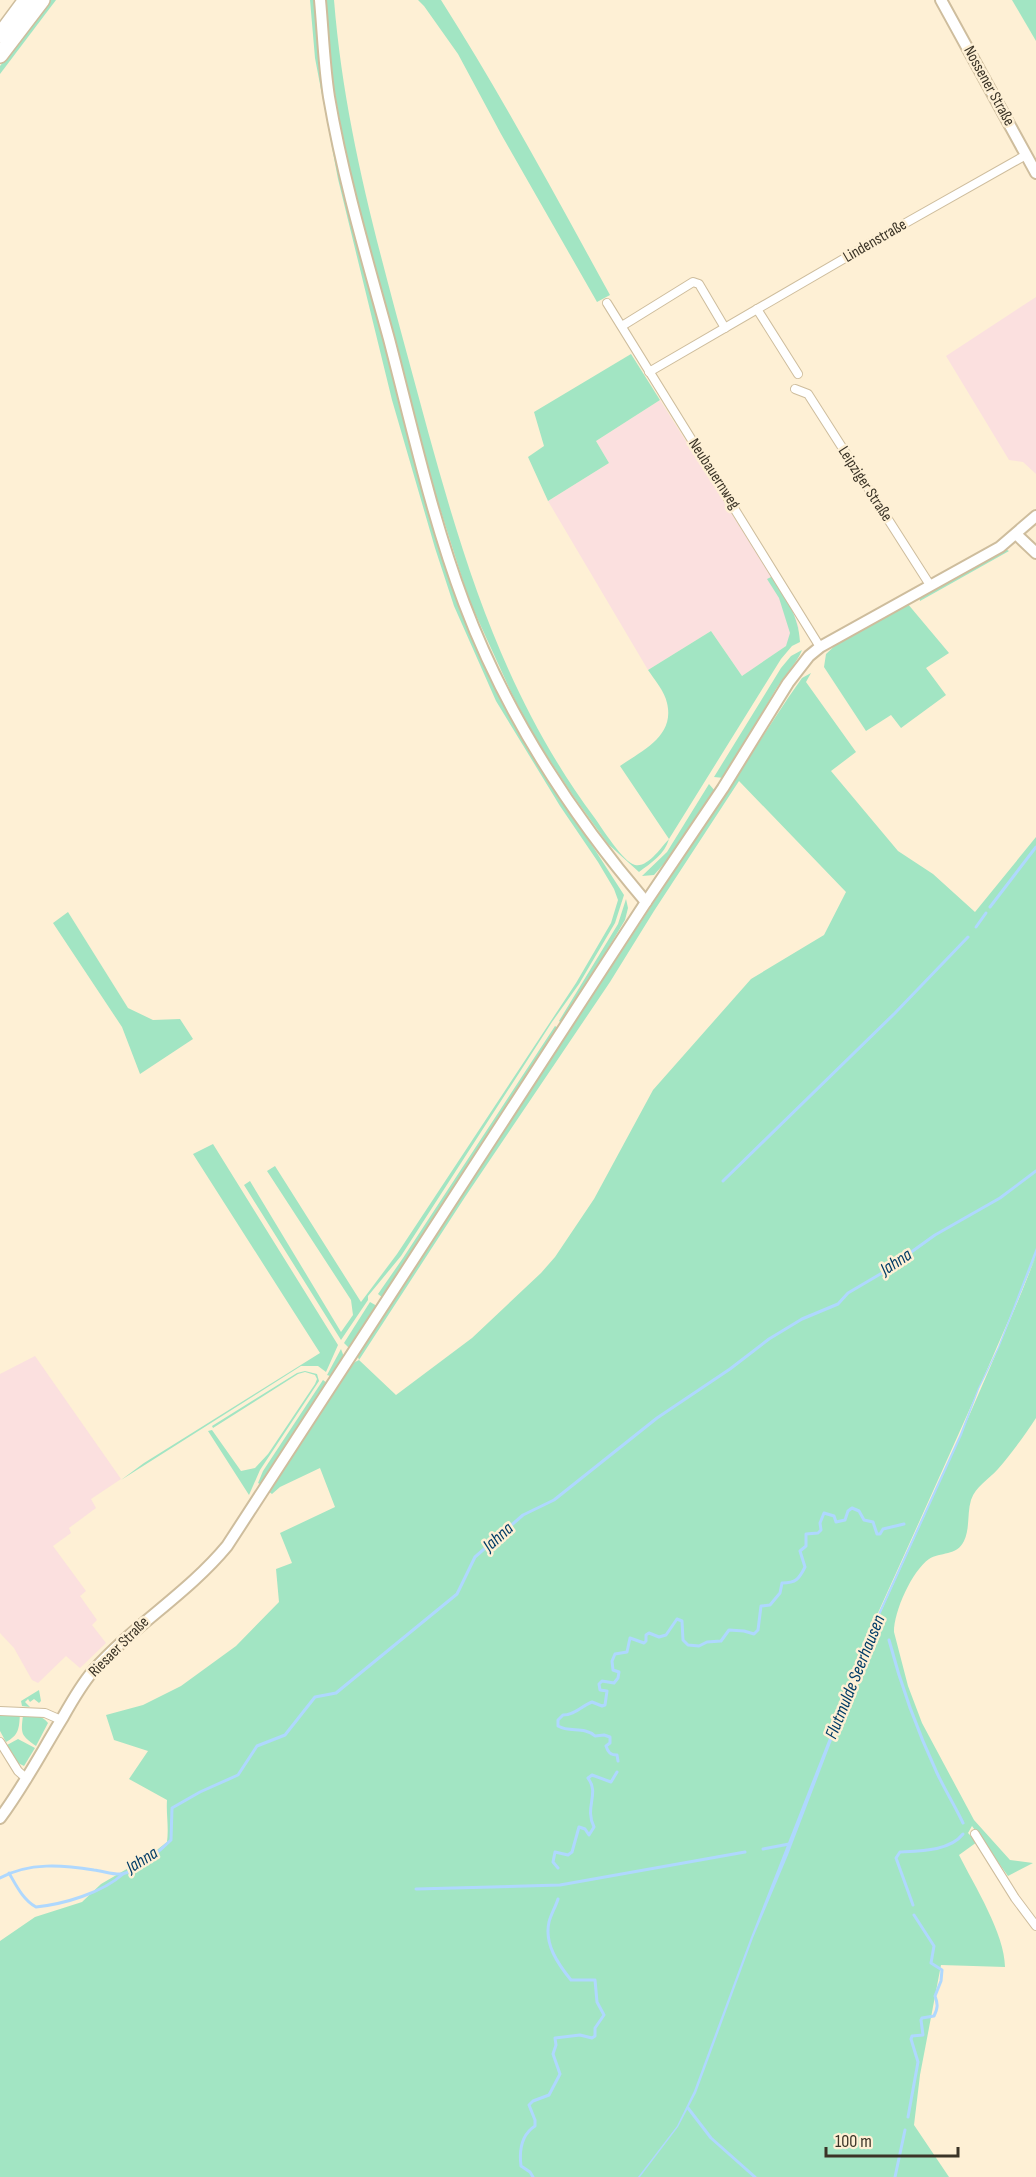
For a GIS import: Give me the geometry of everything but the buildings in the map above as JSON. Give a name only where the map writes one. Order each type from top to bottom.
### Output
[{"type":"highway","points":[[0,35],[26,0]]},
{"type":"highway","points":[[0,55],[42,0]]},
{"type":"main road","points":[[320,0],[329,97],[345,177],[432,500],[463,600],[500,685],[530,740],[608,855],[646,902]]},
{"type":"main road","name":"Nossener Straße","points":[[941,0],[1036,173]]},
{"type":"main road","points":[[819,646],[990,552],[1016,534],[1036,516]]},
{"type":"main road","points":[[1016,534],[1036,553]]},
{"type":"main road","name":"Riesaer Straße","points":[[0,1818],[27,1779],[60,1720],[92,1672],[113,1650],[218,1557],[227,1546],[646,902],[723,788],[798,669],[819,646]]},
{"type":"street","name":"Lindenstraße","points":[[649,372],[1026,155]]},
{"type":"street","points":[[622,326],[693,282],[699,284],[725,328]]},
{"type":"street","name":"Neubauernweg","points":[[607,303],[819,646]]},
{"type":"street","points":[[758,309],[798,374]]},
{"type":"street","name":"Leipziger Straße","points":[[795,389],[808,393],[930,585]]},
{"type":"street","points":[[0,1711],[45,1713],[60,1720]]},
{"type":"street","points":[[0,1742],[18,1771],[27,1779]]},
{"type":"street","points":[[975,1834],[1015,1898],[1036,1926]]},
{"type":"shaded area","points":[[1036,297],[1036,474],[1023,462],[1009,460],[946,356]]},
{"type":"shaded area","points":[[660,400],[794,613],[799,628],[786,646],[742,676],[711,631],[648,670],[548,501],[609,463],[596,441]]},
{"type":"shaded area","points":[[35,1356],[121,1479],[91,1499],[96,1508],[69,1528],[71,1533],[53,1546],[86,1591],[80,1596],[97,1620],[92,1625],[106,1643],[80,1668],[66,1656],[38,1683],[32,1680],[14,1648],[0,1633],[0,1374]]},
{"type":"green space","points":[[50,0],[56,0],[0,74],[0,66]]},
{"type":"green space","points":[[310,0],[316,0],[357,238],[428,504],[527,744],[624,895],[615,923],[579,984],[401,1256],[368,1296],[368,1300],[341,1340],[244,1185],[250,1181],[341,1332],[353,1315],[351,1300],[267,1171],[275,1166],[361,1302],[397,1254],[576,983],[611,923],[618,900],[598,862],[560,806],[496,701],[454,606],[392,400],[338,179],[315,58]]},
{"type":"green space","points":[[325,0],[334,0],[353,135],[383,266],[441,476],[478,595],[527,709],[558,764],[613,844],[630,863],[640,865],[650,860],[669,839],[661,854],[639,872],[608,844],[535,738],[511,692],[469,600],[437,499],[350,176],[334,89]]},
{"type":"green space","points":[[418,0],[441,0],[507,109],[610,295],[597,302],[458,54]]},
{"type":"green space","points":[[1012,0],[1036,0],[1036,41]]},
{"type":"green space","points":[[631,354],[660,400],[596,441],[609,463],[548,501],[528,457],[544,446],[534,412]]},
{"type":"green space","points":[[1005,549],[1009,551],[920,601],[919,596]]},
{"type":"green space","points":[[773,576],[794,615],[800,642],[792,646],[781,659],[669,839],[620,766],[655,741],[666,725],[668,715],[666,699],[648,670],[711,631],[742,676],[786,646],[790,633],[779,598],[767,579]]},
{"type":"green space","points":[[907,603],[949,653],[926,668],[946,695],[901,728],[891,715],[866,731],[824,667],[826,654],[840,641]]},
{"type":"green space","points":[[802,650],[776,689],[724,778],[714,777],[781,668],[791,656]]},
{"type":"green space","points":[[811,673],[806,682],[856,752],[831,771],[898,851],[933,874],[975,912],[1036,837],[1036,1256],[1036,1418],[1003,1463],[973,1495],[967,1531],[961,1546],[929,1559],[910,1582],[897,1613],[894,1632],[908,1686],[922,1723],[974,1820],[1010,1860],[1033,1863],[1008,1876],[972,1826],[968,1833],[977,1842],[959,1855],[994,1925],[1004,1954],[1005,1967],[941,1965],[920,2075],[914,2125],[949,2177],[0,2177],[0,1941],[35,1917],[82,1902],[101,1884],[149,1856],[167,1842],[167,1800],[129,1779],[148,1751],[114,1740],[106,1715],[143,1705],[181,1686],[236,1646],[279,1602],[276,1569],[292,1563],[280,1533],[335,1507],[320,1468],[280,1487],[272,1494],[268,1491],[334,1389],[359,1360],[357,1354],[802,678]],"holes":[[[739,781],[846,892],[824,935],[751,979],[653,1090],[594,1199],[555,1257],[472,1338],[396,1395],[359,1360],[465,1197],[610,982]],[[1036,1256],[960,1437],[879,1616],[877,1615]]]},
{"type":"green space","points":[[709,784],[715,791],[669,858],[654,875],[642,876],[667,852]]},
{"type":"green space","points":[[626,899],[628,908],[625,920],[563,1024],[559,1021],[618,924]]},
{"type":"green space","points":[[68,912],[128,1008],[153,1020],[180,1019],[193,1039],[140,1074],[122,1027],[53,923]]},
{"type":"green space","points":[[555,1026],[560,1029],[383,1298],[378,1294]]},
{"type":"green space","points":[[213,1144],[338,1345],[326,1372],[318,1366],[301,1366],[121,1480],[144,1463],[320,1353],[193,1154]]},
{"type":"green space","points":[[370,1302],[377,1306],[351,1347],[348,1347],[344,1343]]},
{"type":"green space","points":[[341,1349],[344,1357],[330,1376],[327,1375]]},
{"type":"green space","points":[[305,1371],[317,1374],[319,1381],[260,1470],[249,1495],[208,1431],[212,1430],[241,1471],[255,1468],[268,1454],[315,1384],[317,1379],[315,1375],[305,1372],[298,1374],[213,1428],[212,1426],[297,1373]]},
{"type":"green space","points":[[323,1380],[327,1383],[263,1481],[258,1483],[263,1471]]},
{"type":"green space","points":[[39,1690],[41,1701],[39,1703],[34,1699],[30,1702],[28,1699],[25,1702],[30,1707],[22,1706],[21,1701]]},
{"type":"green space","points":[[0,1714],[20,1714],[18,1731],[6,1742],[0,1731]]},
{"type":"green space","points":[[23,1715],[40,1717],[48,1723],[36,1746],[23,1733]]},
{"type":"green space","points":[[18,1739],[35,1748],[24,1766],[18,1763],[7,1745]]},
{"type":"water","name":"Flutmulde Seerhausen","points":[[1036,1248],[1036,1255],[962,1435],[879,1617],[788,1855],[753,1938],[696,2093],[678,2127],[638,2177],[677,2126],[694,2091],[751,1937],[877,1616],[960,1434],[978,1388],[998,1347]]},
{"type":"waterway","points":[[990,907],[1036,847]]},
{"type":"waterway","points":[[976,927],[986,913]]},
{"type":"waterway","points":[[723,1181],[895,1013],[968,937]]},
{"type":"waterway","name":"Jahna","points":[[0,1878],[34,1867],[70,1867],[122,1874],[141,1865],[171,1840],[172,1808],[238,1775],[257,1746],[285,1735],[315,1697],[336,1693],[457,1594],[475,1557],[523,1515],[554,1500],[657,1418],[730,1369],[769,1339],[802,1319],[838,1304],[848,1293],[882,1273],[935,1235],[1000,1198],[1036,1171]]},
{"type":"waterway","points":[[618,1761],[617,1755],[610,1753],[606,1746],[610,1743],[610,1737],[595,1736],[586,1731],[563,1728],[558,1726],[558,1720],[563,1715],[571,1714],[592,1702],[605,1705],[607,1691],[600,1690],[599,1684],[602,1681],[614,1683],[618,1678],[619,1672],[613,1670],[612,1661],[615,1654],[627,1652],[630,1638],[644,1643],[649,1633],[659,1637],[666,1635],[677,1619],[682,1621],[683,1640],[688,1645],[699,1646],[707,1642],[721,1641],[729,1630],[754,1634],[758,1630],[761,1606],[770,1605],[780,1593],[782,1583],[794,1581],[803,1571],[805,1567],[800,1551],[806,1546],[806,1534],[818,1533],[821,1530],[820,1523],[824,1513],[834,1516],[836,1522],[845,1520],[848,1511],[852,1508],[859,1511],[864,1520],[873,1522],[877,1534],[880,1534],[883,1529],[904,1524]]},
{"type":"waterway","name":"Flutmulde Seerhausen","points":[[889,1640],[904,1691],[923,1741],[963,1823]]},
{"type":"waterway","points":[[558,1868],[553,1862],[555,1852],[568,1855],[572,1852],[579,1827],[585,1829],[589,1835],[594,1827],[591,1820],[593,1790],[588,1778],[592,1775],[611,1782],[617,1772]]},
{"type":"waterway","points":[[913,1905],[896,1858],[900,1852],[943,1847],[963,1834]]},
{"type":"waterway","points":[[763,1849],[789,1844]]},
{"type":"waterway","points":[[416,1889],[560,1885],[745,1852]]},
{"type":"waterway","points":[[9,1873],[24,1896],[36,1907],[94,1892],[123,1874]]},
{"type":"waterway","points":[[533,2177],[521,2166],[520,2154],[524,2138],[535,2126],[529,2105],[549,2095],[560,2074],[553,2054],[556,2045],[555,2038],[580,2035],[592,2038],[595,2036],[595,2028],[604,2015],[597,2002],[595,1980],[571,1980],[550,1946],[548,1930],[558,1899]]},
{"type":"waterway","points":[[908,2117],[918,2062],[911,2039],[912,2036],[923,2035],[922,2018],[934,2016],[937,2006],[935,1996],[941,1981],[942,1970],[931,1963],[934,1946],[914,1915]]},
{"type":"waterway","points":[[688,2108],[711,2138],[755,2177]]},
{"type":"waterway","points":[[895,2177],[905,2130]]}]
